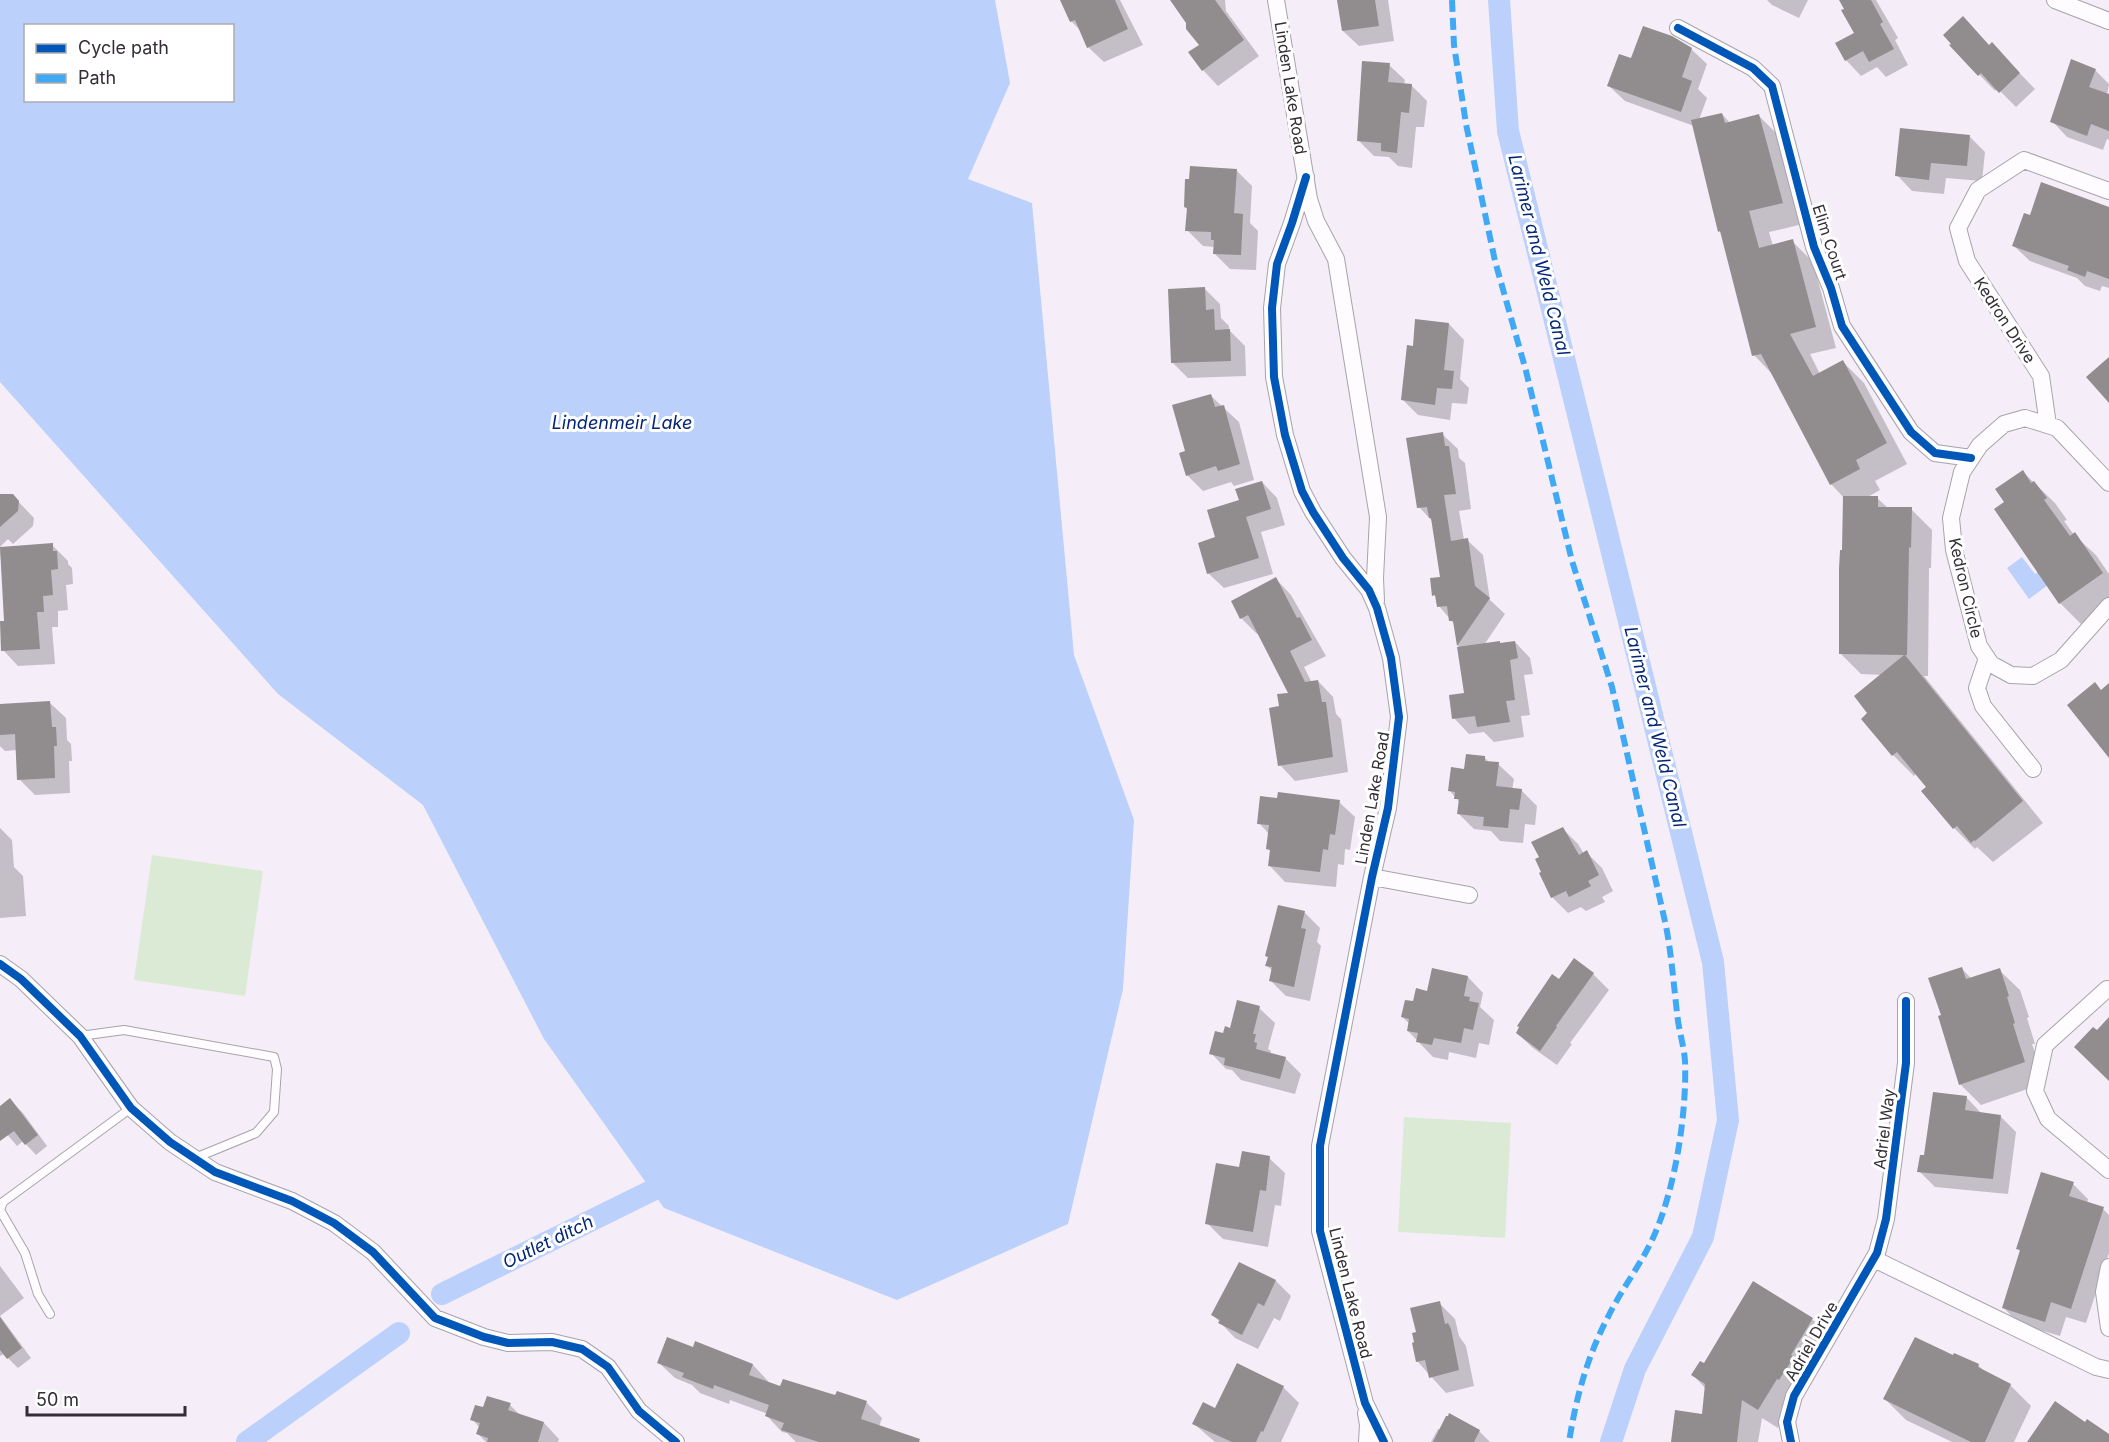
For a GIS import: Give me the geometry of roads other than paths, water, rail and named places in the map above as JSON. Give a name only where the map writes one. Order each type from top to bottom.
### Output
[{"type":"street","name":"Linden Lake Road","points":[[1276,0],[1309,199],[1316,221],[1336,259],[1378,517],[1375,578],[1377,608]]},
{"type":"street","points":[[2055,0],[2109,21]]},
{"type":"street","name":"Elim Court","points":[[1678,28],[1753,68],[1772,86],[1814,247],[1831,288],[1842,326],[1911,432],[1935,453],[1971,458]]},
{"type":"street","name":"Kedron Drive","points":[[2048,425],[2041,376],[1967,261],[1959,228],[1978,190],[2024,160],[2109,191]]},
{"type":"street","name":"Linden Lake Road","points":[[1306,177],[1277,264],[1272,308],[1274,377],[1284,435],[1302,490],[1343,558],[1369,590],[1377,608],[1391,658],[1400,717],[1388,808],[1372,877],[1320,1146],[1320,1231],[1365,1403],[1384,1442]]},
{"type":"street","name":"Kedron Circle","points":[[2048,425],[2025,418],[2004,424],[1980,445],[1962,472],[1951,518],[1954,550],[1979,646],[1991,664],[2011,675],[2033,676],[2061,660],[2108,608]]},
{"type":"street","points":[[2048,425],[2057,428],[2109,483]]},
{"type":"street","points":[[1987,658],[1977,688],[1983,706],[2033,769]]},
{"type":"street","points":[[1372,877],[1469,895]]},
{"type":"street","points":[[0,964],[21,979],[80,1036],[131,1108],[170,1142],[215,1172],[292,1201],[334,1223],[373,1252],[435,1318],[484,1337],[508,1343],[552,1342],[582,1350],[608,1367],[639,1411],[676,1442]]},
{"type":"street","points":[[2107,989],[2044,1045],[2035,1091],[2048,1119],[2109,1170]]},
{"type":"street","name":"Adriel Way","points":[[1874,1259],[1886,1219],[1906,1063],[1906,1001]]},
{"type":"street","points":[[1874,1259],[2096,1367],[2109,1370]]},
{"type":"street","name":"Adriel Drive","points":[[1791,1442],[1787,1422],[1794,1396],[1874,1259]]},
{"type":"street","points":[[2109,1267],[2104,1292],[2109,1328]]},
{"type":"street","points":[[1365,1403],[1368,1425],[1367,1442]]},
{"type":"lane","points":[[80,1036],[124,1030],[274,1057],[277,1069],[274,1112],[256,1133],[195,1158]]},
{"type":"lane","points":[[50,1314],[38,1294],[25,1252],[0,1210],[3,1202],[131,1108]]},
{"type":"water","name":"Lindenmeir Lake","points":[[0,0],[995,0],[1010,83],[968,179],[1032,203],[1074,655],[1134,820],[1123,989],[1068,1224],[897,1300],[664,1208],[544,1039],[423,805],[278,694],[0,382]]},
{"type":"water","points":[[2022,557],[2035,574],[2042,569],[2052,582],[2029,599],[2007,568]]},
{"type":"waterway","name":"Larimer and Weld Canal","points":[[1499,0],[1508,131],[1713,962],[1728,1120],[1703,1237],[1635,1369],[1611,1442]]},
{"type":"waterway","name":"Outlet ditch","points":[[442,1294],[653,1190]]},
{"type":"waterway","name":"Outlet ditch","points":[[247,1442],[399,1333]]}]
